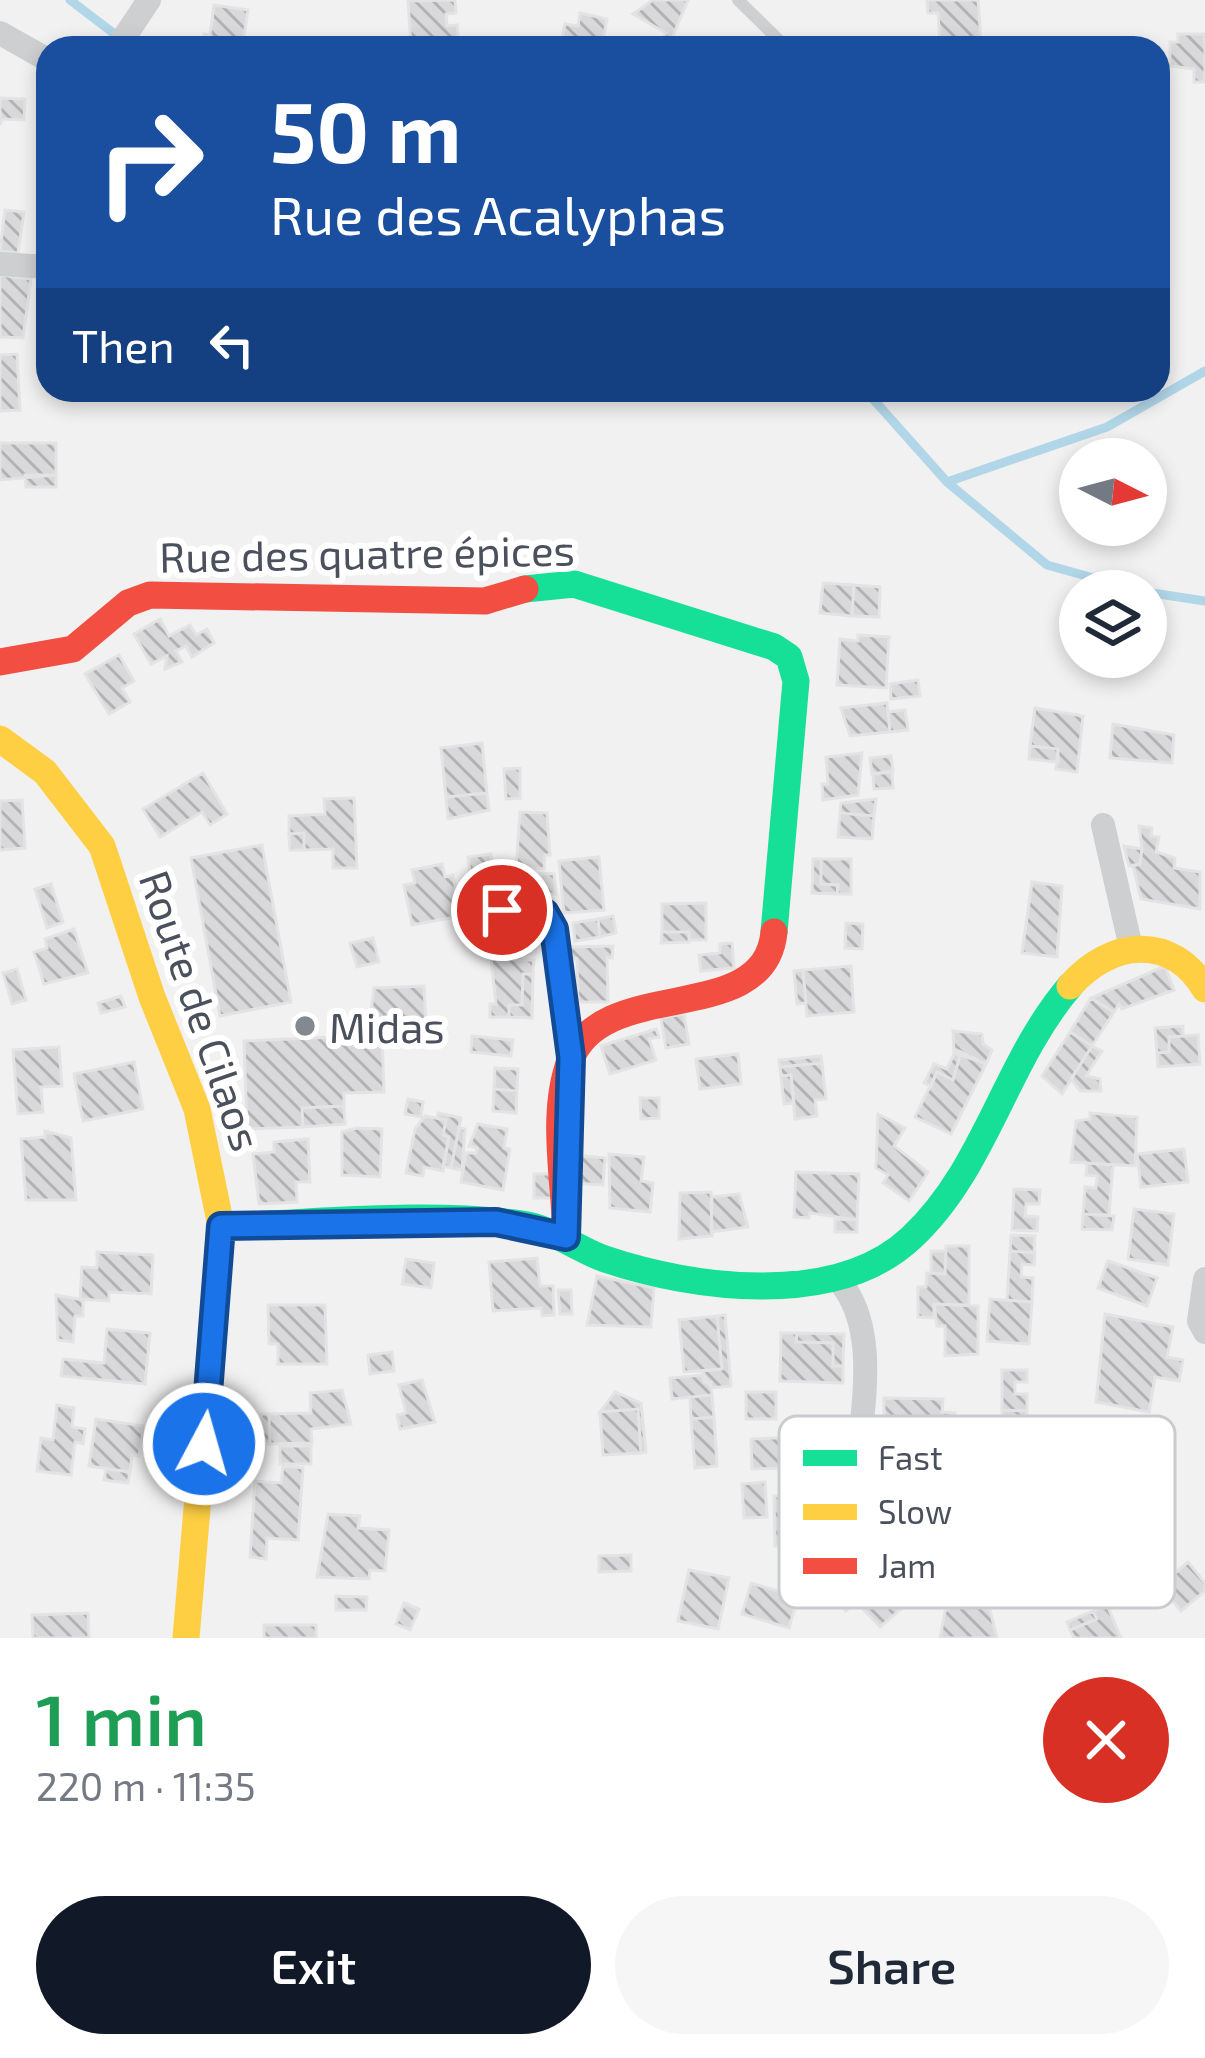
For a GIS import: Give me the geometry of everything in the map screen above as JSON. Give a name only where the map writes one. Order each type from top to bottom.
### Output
[{"type":"street","points":[[125,36],[148,2]]},
{"type":"street","points":[[0,33],[36,52]]},
{"type":"street","points":[[0,264],[36,266]]},
{"type":"street","name":"Rue des quatre épices","points":[[0,662],[73,649],[128,604],[150,595],[485,601],[544,583],[574,584],[774,647],[789,656],[796,681],[778,932],[761,970],[730,992],[613,1016],[591,1031],[571,1057]]},
{"type":"street","name":"Route de Cilaos","points":[[0,739],[45,772],[102,846],[152,997],[197,1109],[221,1226],[185,1638]]},
{"type":"street","points":[[1102,826],[1131,948]]},
{"type":"street","points":[[478,913],[526,907],[545,913],[554,929],[571,1057],[566,1237]]},
{"type":"street","points":[[221,1226],[496,1222],[566,1237],[603,1258],[691,1275],[794,1282],[837,1278],[874,1265],[909,1242],[953,1187],[1035,1031],[1083,971],[1131,948],[1177,953],[1205,989]]},
{"type":"street","points":[[837,1278],[859,1302],[865,1343],[860,1416]]},
{"type":"street","points":[[1205,1279],[1199,1321],[1205,1332]]},
{"type":"lane","points":[[738,0],[775,36]]},
{"type":"building","points":[[455,0],[456,13],[446,14],[447,26],[457,25],[458,36],[410,36],[408,1]]},
{"type":"building","points":[[653,0],[688,0],[673,36],[664,36],[633,14]]},
{"type":"building","points":[[927,0],[978,0],[981,36],[939,36],[938,13],[928,13]]},
{"type":"building","points":[[214,5],[248,10],[244,36],[204,36],[210,35]]},
{"type":"building","points":[[580,13],[607,19],[604,36],[562,36],[565,24],[578,26]]},
{"type":"building","points":[[1178,34],[1205,34],[1205,82],[1194,82],[1194,69],[1170,66],[1170,42],[1178,42]]},
{"type":"building","points":[[0,98],[25,99],[24,120],[2,119],[0,125]]},
{"type":"building","points":[[5,210],[24,212],[18,253],[0,251]]},
{"type":"building","points":[[0,275],[31,279],[23,338],[0,337]]},
{"type":"building","points":[[17,354],[20,410],[0,411],[0,355]]},
{"type":"building","points":[[0,443],[56,443],[56,475],[0,480]]},
{"type":"building","points":[[25,475],[56,475],[56,487],[26,487]]},
{"type":"building","points":[[823,583],[854,585],[852,616],[820,613]]},
{"type":"building","points":[[854,585],[880,587],[879,617],[852,616]]},
{"type":"building","points":[[160,619],[169,636],[190,625],[196,635],[207,629],[214,643],[192,657],[186,646],[176,651],[182,662],[165,669],[167,656],[151,664],[134,634]]},
{"type":"building","points":[[858,635],[889,637],[886,688],[837,685],[840,639],[858,641]]},
{"type":"building","points":[[119,655],[134,681],[122,688],[130,702],[109,714],[85,674]]},
{"type":"building","points":[[918,680],[920,696],[891,699],[890,684]]},
{"type":"building","points":[[887,703],[890,732],[850,736],[841,708]]},
{"type":"building","points":[[1035,708],[1083,716],[1077,772],[1056,769],[1058,749],[1030,746]]},
{"type":"building","points":[[905,710],[908,730],[890,732],[888,712]]},
{"type":"building","points":[[1113,724],[1174,735],[1172,763],[1110,758]]},
{"type":"building","points":[[482,743],[487,793],[446,797],[441,748]]},
{"type":"building","points":[[1030,746],[1058,749],[1058,762],[1029,759]]},
{"type":"building","points":[[862,753],[858,795],[823,800],[822,784],[828,784],[826,757]]},
{"type":"building","points":[[891,756],[893,771],[872,774],[870,758]]},
{"type":"building","points":[[520,768],[520,798],[506,799],[504,769]]},
{"type":"building","points":[[892,772],[893,788],[874,789],[873,774]]},
{"type":"building","points":[[203,773],[227,814],[210,825],[202,812],[160,837],[143,809]]},
{"type":"building","points":[[487,793],[489,810],[448,819],[446,797]]},
{"type":"building","points":[[354,798],[357,868],[333,868],[333,849],[304,850],[304,833],[289,834],[289,816],[325,814],[324,799]]},
{"type":"building","points":[[876,799],[874,816],[840,813],[841,803]]},
{"type":"building","points":[[22,800],[25,848],[0,850],[0,801]]},
{"type":"building","points":[[520,812],[547,813],[550,855],[545,855],[544,869],[516,868]]},
{"type":"building","points":[[840,813],[874,816],[872,839],[838,837]]},
{"type":"building","points":[[1139,826],[1152,828],[1151,836],[1159,837],[1156,852],[1175,858],[1174,868],[1200,872],[1200,909],[1141,899],[1133,866],[1140,864]]},
{"type":"building","points":[[304,833],[304,850],[290,850],[289,834]]},
{"type":"building","points":[[262,845],[291,1002],[220,1016],[191,858]]},
{"type":"building","points":[[1124,846],[1142,849],[1140,864],[1129,866]]},
{"type":"building","points":[[491,854],[495,882],[472,885],[468,857]]},
{"type":"building","points":[[599,857],[604,910],[564,913],[559,861]]},
{"type":"building","points":[[813,859],[821,859],[821,884],[838,885],[837,894],[812,893]]},
{"type":"building","points":[[821,859],[851,859],[851,894],[837,894],[838,885],[821,884]]},
{"type":"building","points":[[442,864],[445,877],[453,875],[461,916],[412,925],[404,885],[415,883],[412,870]]},
{"type":"building","points":[[540,873],[554,874],[556,894],[540,894]]},
{"type":"building","points":[[1032,882],[1062,886],[1057,957],[1022,953]]},
{"type":"building","points":[[51,884],[63,922],[47,928],[35,889]]},
{"type":"building","points":[[706,903],[706,940],[689,940],[689,932],[662,932],[662,904]]},
{"type":"building","points":[[613,916],[616,933],[600,937],[598,919]]},
{"type":"building","points":[[598,919],[600,937],[575,941],[573,923]]},
{"type":"building","points":[[846,923],[863,924],[862,949],[845,948]]},
{"type":"building","points":[[74,929],[88,973],[44,984],[34,952],[47,948],[45,939]]},
{"type":"building","points":[[662,932],[689,932],[689,942],[661,943]]},
{"type":"building","points":[[373,938],[379,962],[357,967],[350,943]]},
{"type":"building","points":[[732,943],[734,968],[701,971],[699,955],[720,953],[720,944]]},
{"type":"building","points":[[613,946],[612,958],[607,957],[608,1002],[578,1002],[577,959],[571,959],[570,947]]},
{"type":"building","points":[[491,959],[534,960],[533,974],[523,974],[522,1005],[509,1005],[509,1017],[490,1017],[490,1004],[496,1004]]},
{"type":"building","points":[[851,966],[854,1012],[807,1016],[803,970]]},
{"type":"building","points":[[1165,966],[1174,990],[1122,1009],[1119,1004],[1114,1012],[1091,998]]},
{"type":"building","points":[[17,969],[26,1000],[12,1004],[3,973]]},
{"type":"building","points":[[803,970],[806,1003],[797,1004],[794,971]]},
{"type":"building","points":[[523,974],[533,974],[532,1018],[509,1017],[509,1005],[522,1005]]},
{"type":"building","points":[[424,986],[426,1025],[420,1026],[420,1033],[403,1033],[403,1026],[369,1027],[374,988]]},
{"type":"building","points":[[121,996],[125,1007],[101,1013],[98,1003]]},
{"type":"building","points":[[1091,998],[1114,1012],[1092,1046],[1070,1032]]},
{"type":"building","points":[[684,1014],[689,1044],[666,1048],[661,1018]]},
{"type":"building","points":[[1183,1026],[1183,1036],[1169,1037],[1169,1052],[1157,1053],[1155,1028]]},
{"type":"building","points":[[656,1029],[659,1037],[649,1039],[656,1060],[610,1074],[601,1046]]},
{"type":"building","points":[[953,1031],[982,1034],[983,1044],[992,1050],[986,1064],[954,1053]]},
{"type":"building","points":[[1070,1032],[1092,1046],[1062,1094],[1042,1076]]},
{"type":"building","points":[[382,1035],[384,1092],[344,1093],[344,1106],[302,1108],[303,1127],[247,1129],[244,1041]]},
{"type":"building","points":[[1198,1035],[1200,1064],[1158,1067],[1157,1053],[1169,1052],[1169,1037]]},
{"type":"building","points":[[472,1036],[513,1040],[511,1056],[471,1052]]},
{"type":"building","points":[[1092,1046],[1102,1051],[1086,1076],[1100,1079],[1101,1091],[1080,1091],[1071,1079]]},
{"type":"building","points":[[59,1047],[62,1086],[41,1087],[43,1112],[18,1114],[13,1050]]},
{"type":"building","points":[[956,1050],[961,1052],[953,1080],[937,1072],[931,1086],[924,1083],[934,1064],[947,1069]]},
{"type":"building","points":[[961,1052],[986,1064],[951,1134],[915,1117],[937,1072],[953,1080]]},
{"type":"building","points":[[738,1054],[741,1084],[700,1089],[696,1059]]},
{"type":"building","points":[[821,1056],[822,1063],[780,1067],[779,1060]]},
{"type":"building","points":[[134,1062],[143,1109],[83,1121],[74,1074]]},
{"type":"building","points":[[822,1063],[826,1099],[815,1100],[817,1116],[795,1119],[791,1075],[781,1076],[780,1067]]},
{"type":"building","points":[[495,1068],[518,1069],[517,1091],[494,1089]]},
{"type":"building","points":[[791,1075],[794,1103],[784,1104],[781,1076]]},
{"type":"building","points":[[494,1089],[517,1091],[516,1113],[493,1111]]},
{"type":"building","points":[[640,1098],[659,1098],[659,1118],[641,1119]]},
{"type":"building","points":[[408,1099],[423,1102],[421,1117],[405,1114]]},
{"type":"building","points":[[344,1106],[345,1124],[303,1127],[302,1108]]},
{"type":"building","points":[[438,1113],[461,1118],[451,1168],[443,1166],[449,1137],[443,1135],[446,1120],[437,1118]]},
{"type":"building","points":[[1090,1113],[1137,1117],[1135,1166],[1071,1162],[1076,1121],[1090,1119]]},
{"type":"building","points":[[878,1114],[905,1128],[894,1146],[928,1172],[909,1201],[883,1183],[888,1175],[876,1168]]},
{"type":"building","points":[[425,1116],[446,1120],[443,1135],[449,1137],[443,1171],[424,1167],[423,1176],[406,1173],[415,1129]]},
{"type":"building","points":[[478,1124],[507,1129],[504,1148],[510,1149],[503,1190],[461,1182],[466,1153],[476,1153],[477,1148],[469,1146]]},
{"type":"building","points":[[459,1128],[465,1129],[462,1170],[451,1168]]},
{"type":"building","points":[[382,1129],[380,1177],[342,1175],[342,1132]]},
{"type":"building","points":[[45,1131],[71,1138],[76,1200],[26,1200],[21,1139],[45,1137]]},
{"type":"building","points":[[308,1139],[310,1182],[296,1182],[297,1202],[259,1204],[253,1154],[274,1152],[274,1142]]},
{"type":"building","points":[[1184,1149],[1188,1182],[1141,1187],[1137,1154]]},
{"type":"building","points":[[609,1154],[644,1157],[641,1181],[653,1183],[650,1212],[610,1208]]},
{"type":"building","points":[[575,1155],[605,1158],[603,1185],[575,1183]]},
{"type":"building","points":[[1087,1163],[1113,1165],[1109,1215],[1083,1214],[1085,1187],[1096,1188],[1097,1176],[1086,1175]]},
{"type":"building","points":[[796,1172],[859,1174],[857,1220],[810,1213],[809,1218],[794,1217]]},
{"type":"building","points":[[534,1174],[563,1174],[563,1198],[534,1198]]},
{"type":"building","points":[[1014,1189],[1040,1190],[1039,1204],[1026,1204],[1025,1216],[1038,1217],[1037,1231],[1012,1230]]},
{"type":"building","points":[[711,1192],[712,1236],[679,1239],[680,1193]]},
{"type":"building","points":[[739,1194],[748,1227],[711,1232],[712,1197]]},
{"type":"building","points":[[1134,1209],[1174,1214],[1168,1265],[1128,1259]]},
{"type":"building","points":[[1083,1214],[1114,1216],[1112,1230],[1082,1229]]},
{"type":"building","points":[[835,1219],[857,1220],[857,1232],[835,1232]]},
{"type":"building","points":[[1011,1235],[1035,1236],[1034,1253],[1010,1251]]},
{"type":"building","points":[[946,1246],[969,1246],[969,1305],[934,1304],[934,1318],[918,1317],[918,1287],[926,1287],[927,1273],[945,1274]]},
{"type":"building","points":[[931,1251],[946,1251],[945,1274],[931,1273]]},
{"type":"building","points":[[1010,1251],[1035,1253],[1034,1265],[1022,1264],[1021,1277],[1033,1278],[1032,1302],[1007,1300]]},
{"type":"building","points":[[97,1252],[153,1255],[151,1294],[109,1292],[109,1301],[80,1299],[82,1267],[97,1268]]},
{"type":"building","points":[[537,1258],[540,1286],[553,1286],[554,1315],[542,1316],[541,1308],[493,1311],[489,1262]]},
{"type":"building","points":[[406,1259],[434,1263],[431,1288],[402,1284]]},
{"type":"building","points":[[1108,1261],[1157,1278],[1147,1306],[1098,1288]]},
{"type":"building","points":[[597,1276],[654,1288],[651,1327],[587,1325]]},
{"type":"building","points":[[558,1290],[571,1290],[572,1314],[560,1314]]},
{"type":"building","points":[[56,1295],[83,1300],[83,1316],[75,1316],[73,1342],[58,1340]]},
{"type":"building","points":[[990,1299],[1032,1302],[1029,1344],[987,1341]]},
{"type":"building","points":[[934,1304],[978,1306],[978,1354],[945,1356],[945,1326],[937,1326]]},
{"type":"building","points":[[268,1305],[325,1305],[327,1364],[278,1364],[278,1344],[269,1344]]},
{"type":"building","points":[[1105,1314],[1173,1327],[1167,1357],[1183,1360],[1179,1381],[1155,1377],[1149,1412],[1096,1402]]},
{"type":"building","points":[[725,1315],[731,1386],[711,1388],[702,1371],[722,1369],[717,1316]]},
{"type":"building","points":[[717,1316],[722,1369],[684,1372],[679,1320]]},
{"type":"building","points":[[107,1329],[150,1333],[145,1384],[61,1376],[63,1359],[104,1363]]},
{"type":"building","points":[[781,1333],[797,1333],[796,1342],[833,1343],[833,1366],[843,1366],[843,1383],[780,1381]]},
{"type":"building","points":[[797,1333],[844,1334],[843,1366],[833,1366],[833,1343],[796,1342]]},
{"type":"building","points":[[392,1352],[394,1371],[370,1374],[368,1355]]},
{"type":"building","points":[[1002,1370],[1027,1370],[1027,1382],[1015,1382],[1015,1394],[1027,1394],[1027,1411],[1002,1410]]},
{"type":"building","points":[[703,1375],[704,1382],[711,1382],[712,1395],[672,1399],[670,1378]]},
{"type":"building","points":[[422,1380],[435,1422],[400,1429],[397,1415],[406,1413],[399,1385]]},
{"type":"building","points":[[342,1390],[351,1424],[311,1429],[312,1443],[270,1444],[269,1414],[311,1413],[310,1393]]},
{"type":"building","points":[[615,1392],[641,1403],[646,1452],[641,1453],[638,1409],[600,1412]]},
{"type":"building","points":[[746,1392],[776,1392],[776,1419],[746,1419]]},
{"type":"building","points":[[712,1395],[714,1417],[691,1419],[690,1397]]},
{"type":"building","points":[[884,1398],[943,1399],[942,1412],[955,1416],[884,1416]]},
{"type":"building","points":[[57,1405],[74,1408],[72,1427],[85,1429],[83,1444],[75,1442],[71,1475],[37,1471],[41,1438],[53,1440]]},
{"type":"building","points":[[638,1409],[641,1453],[603,1455],[600,1412]]},
{"type":"building","points":[[1002,1410],[1027,1411],[1027,1416],[1002,1416]]},
{"type":"building","points":[[261,1414],[269,1414],[270,1444],[262,1444]]},
{"type":"building","points":[[714,1417],[717,1466],[695,1468],[691,1419]]},
{"type":"building","points":[[96,1419],[144,1426],[139,1456],[132,1455],[130,1472],[89,1466]]},
{"type":"building","points":[[779,1438],[779,1468],[752,1469],[751,1439]]},
{"type":"building","points":[[280,1446],[311,1446],[311,1464],[280,1464]]},
{"type":"building","points":[[283,1466],[303,1468],[298,1540],[267,1538],[266,1559],[250,1557],[255,1481],[281,1483]]},
{"type":"building","points":[[106,1469],[130,1472],[128,1483],[104,1480]]},
{"type":"building","points":[[765,1482],[767,1517],[744,1518],[742,1484]]},
{"type":"building","points":[[774,1496],[779,1496],[779,1546],[775,1546]]},
{"type":"building","points":[[328,1514],[360,1516],[358,1528],[389,1530],[385,1571],[370,1570],[369,1579],[317,1577]]},
{"type":"building","points":[[631,1555],[631,1571],[599,1572],[599,1556]]},
{"type":"building","points":[[1188,1562],[1205,1583],[1205,1591],[1181,1611],[1175,1604],[1175,1573]]},
{"type":"building","points":[[689,1570],[729,1578],[718,1629],[678,1621]]},
{"type":"building","points":[[751,1583],[779,1591],[779,1608],[795,1608],[789,1628],[742,1614]]},
{"type":"building","points":[[336,1596],[367,1597],[366,1610],[336,1610]]},
{"type":"building","points":[[404,1603],[419,1609],[410,1630],[396,1624]]},
{"type":"building","points":[[862,1608],[902,1608],[880,1627]]},
{"type":"building","points":[[1108,1608],[1121,1638],[1074,1638],[1070,1630],[1097,1619],[1093,1611]]},
{"type":"building","points":[[990,1610],[997,1638],[940,1638],[945,1611]]},
{"type":"building","points":[[1093,1611],[1097,1619],[1070,1630],[1067,1622]]},
{"type":"building","points":[[88,1613],[89,1638],[33,1638],[32,1615]]},
{"type":"building","points":[[264,1625],[316,1625],[316,1638],[264,1638]]},
{"type":"waterway","points":[[70,0],[117,36]]},
{"type":"waterway","points":[[1170,391],[1205,371]]},
{"type":"waterway","points":[[876,402],[947,482],[1107,427],[1151,402]]},
{"type":"waterway","points":[[947,482],[1047,565],[1065,570]]},
{"type":"waterway","points":[[1167,595],[1205,601]]},
{"type":"traffic: fast","points":[[525,589],[574,584],[774,647],[789,657],[796,681],[774,932]]},
{"type":"traffic: fast","points":[[221,1226],[409,1218],[484,1220],[532,1226],[605,1259],[680,1278],[763,1286],[844,1275],[880,1260],[911,1238],[936,1211],[977,1148],[1028,1048],[1070,986]]},
{"type":"traffic: slow","points":[[0,739],[45,772],[102,846],[152,997],[197,1109],[221,1226],[186,1638]]},
{"type":"traffic: slow","points":[[1070,986],[1104,959],[1140,949],[1176,959],[1205,989]]},
{"type":"traffic: jam","points":[[0,662],[73,649],[128,603],[150,595],[485,601],[525,589]]},
{"type":"traffic: jam","points":[[566,1237],[561,1103],[570,1061],[588,1034],[614,1018],[743,981],[764,962],[774,932]]},
{"type":"place","name":"Midas","points":[[305,1026]]},
{"type":"route","points":[[204,1444],[221,1226],[496,1222],[530,1225],[566,1237],[566,1084],[571,1057],[554,929],[545,913],[526,907],[502,910]]}]
